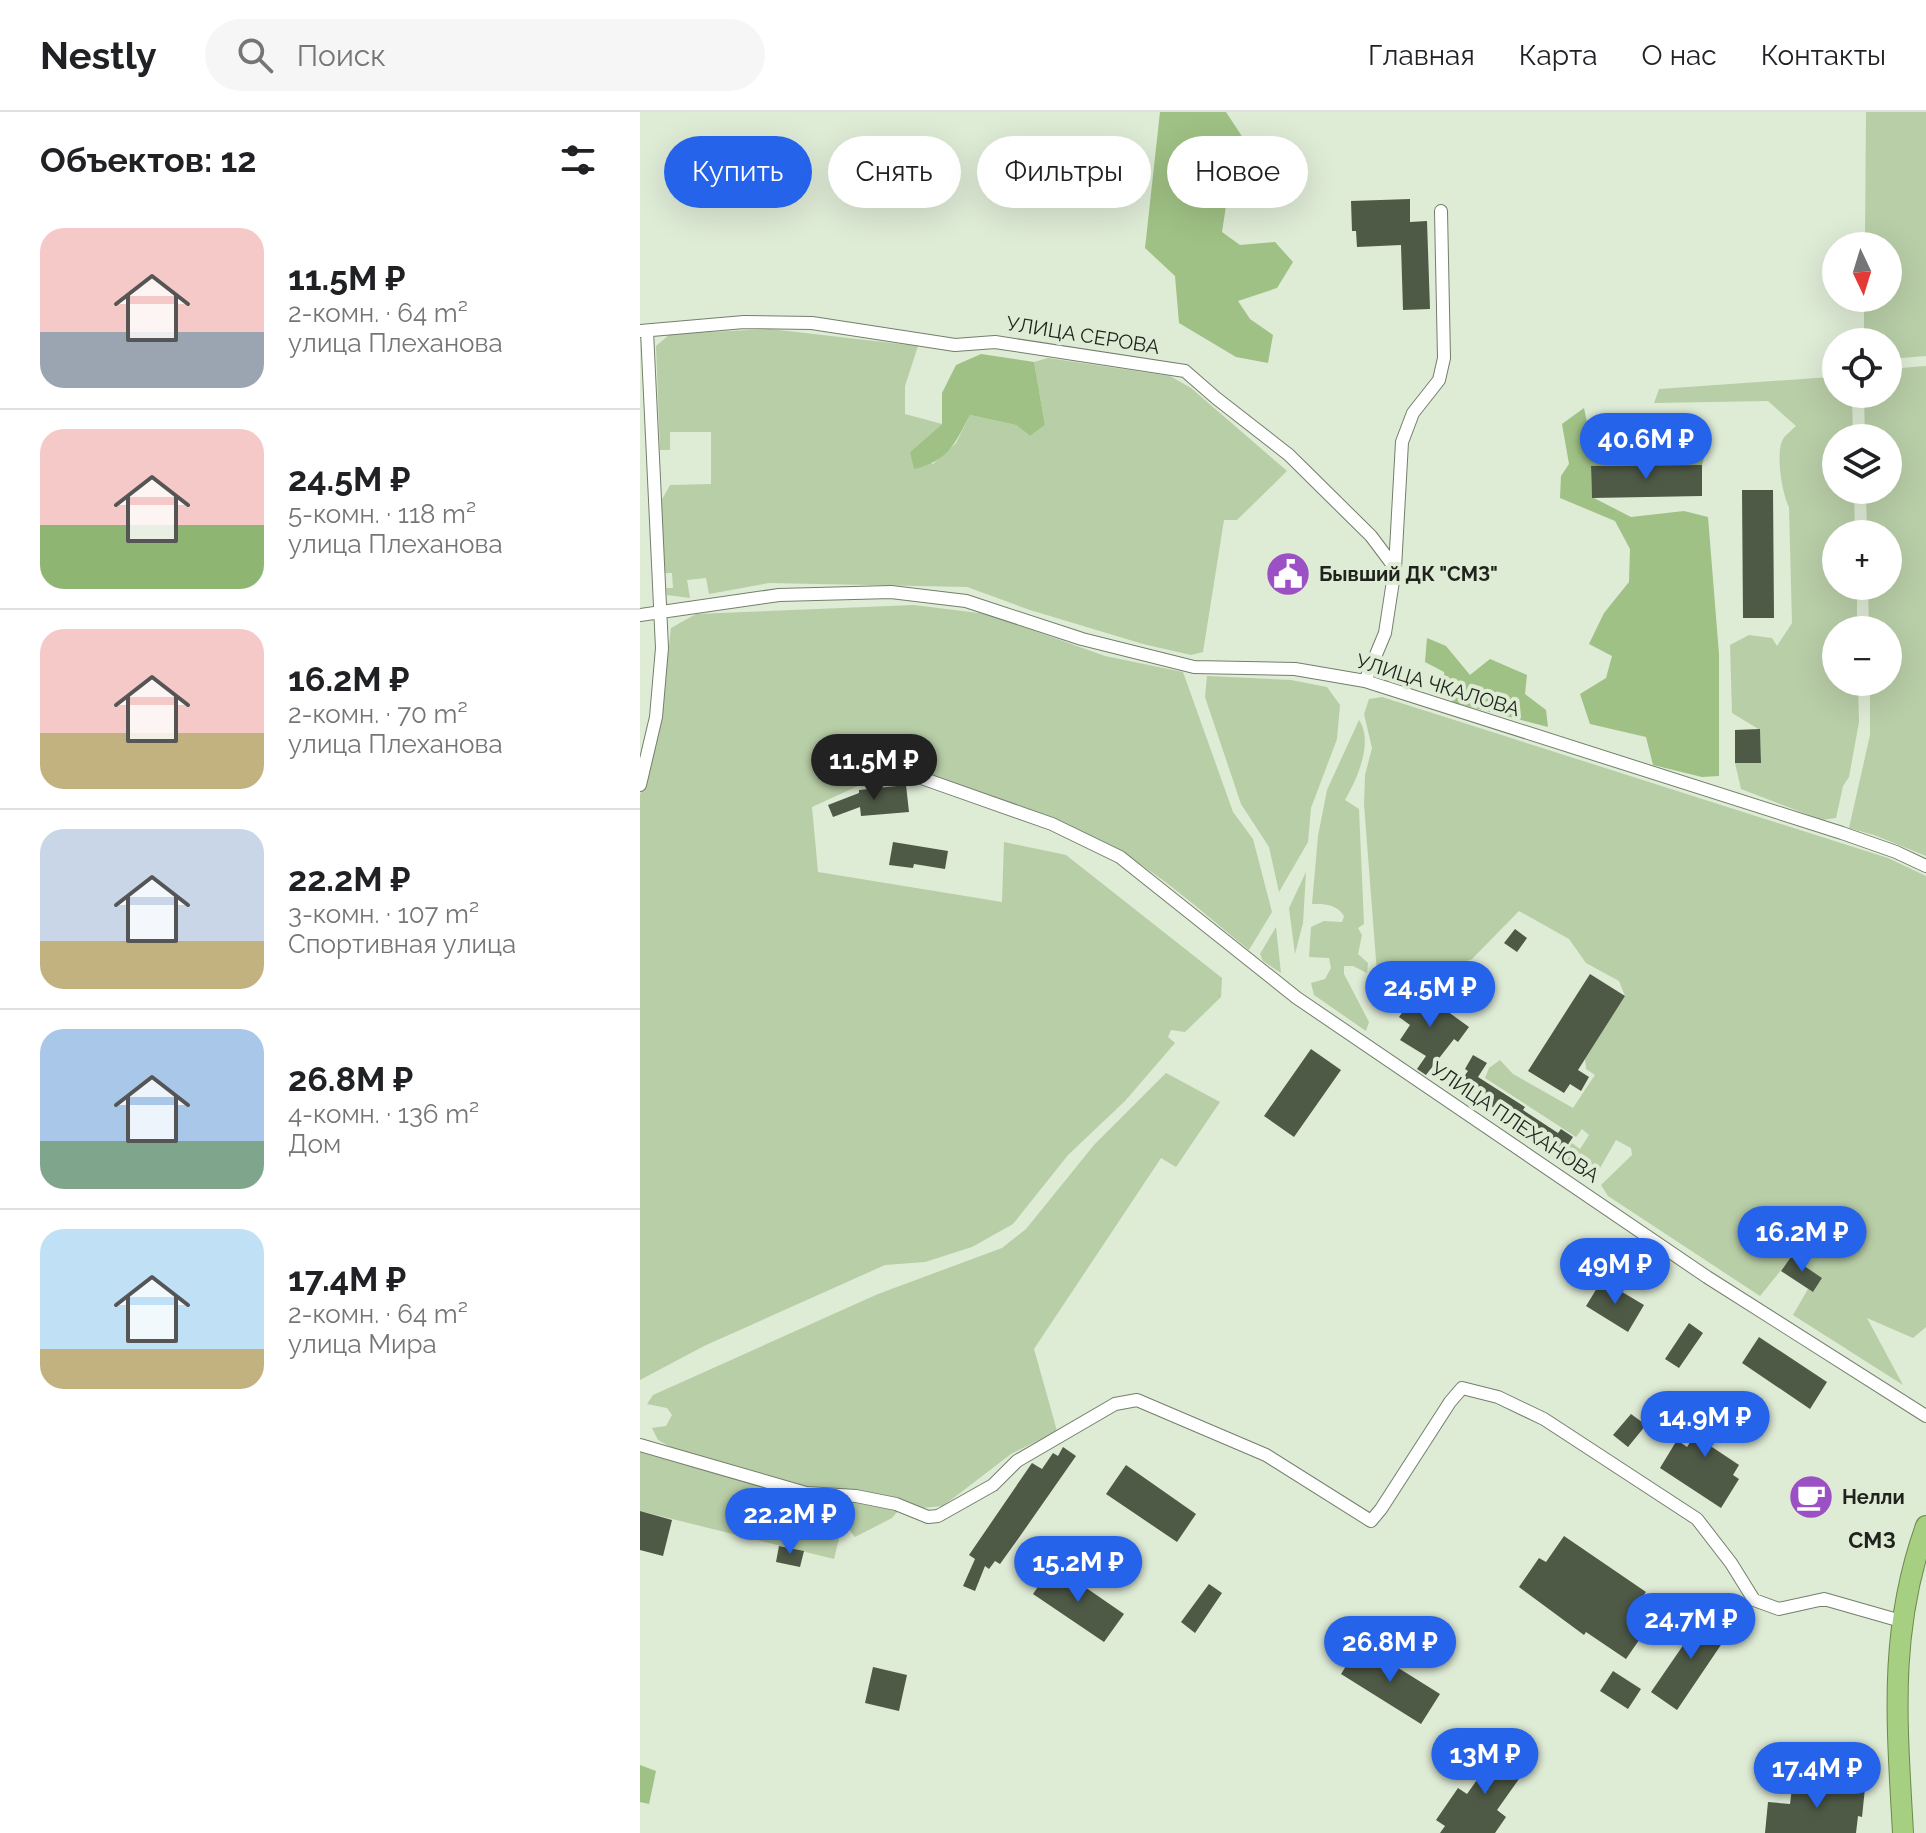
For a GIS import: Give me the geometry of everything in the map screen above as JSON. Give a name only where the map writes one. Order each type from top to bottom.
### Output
[{"type":"highway","points":[[1903,1833],[1897,1691],[1901,1621],[1926,1526]]},
{"type":"street","points":[[1365,681],[1385,633],[1395,568],[1402,442],[1413,413],[1439,380],[1444,358],[1441,211]]},
{"type":"street","name":"УЛИЦА СЕРОВА","points":[[643,331],[744,322],[812,323],[955,345],[995,342],[1185,371],[1289,455],[1371,536],[1395,568]]},
{"type":"street","points":[[640,785],[656,717],[662,648],[643,331]]},
{"type":"street","name":"УЛИЦА ЧКАЛОВА","points":[[640,615],[779,595],[891,592],[966,601],[1082,639],[1194,667],[1295,669],[1365,681],[1842,833],[1926,866]]},
{"type":"street","name":"УЛИЦА ПЛЕХАНОВА","points":[[867,771],[913,775],[1052,824],[1120,857],[1297,998],[1707,1277],[1926,1416]]},
{"type":"street","points":[[640,1445],[806,1493],[856,1496],[896,1504],[928,1517],[938,1516],[993,1485],[1017,1461],[1115,1404],[1137,1400],[1266,1455],[1371,1521],[1462,1388],[1498,1397],[1544,1419],[1697,1519],[1731,1563],[1754,1600],[1779,1609],[1824,1599],[1901,1621]]},
{"type":"green space","points":[[1160,112],[1226,112],[1242,136],[1167,136],[1167,208],[1226,208],[1222,232],[1240,245],[1275,242],[1293,262],[1277,288],[1238,301],[1250,319],[1273,335],[1268,363],[1236,357],[1179,323],[1175,276],[1145,248]]},
{"type":"green space","points":[[1866,112],[1926,112],[1926,356],[1902,358],[1902,328],[1864,328],[1864,312],[1902,312],[1902,232],[1865,232]]},
{"type":"green space","points":[[770,329],[918,346],[905,386],[905,414],[942,424],[910,452],[933,464],[956,443],[970,415],[1016,425],[1030,436],[1045,425],[1034,362],[1048,358],[1170,376],[1191,388],[1287,471],[1237,520],[1224,520],[1203,652],[1191,655],[1143,644],[1030,610],[967,587],[769,583],[709,594],[706,578],[687,580],[690,598],[667,595],[666,588],[673,588],[672,573],[663,573],[660,503],[670,485],[711,484],[711,432],[670,432],[670,450],[660,450],[656,346],[670,334]]},
{"type":"green space","points":[[981,354],[1034,362],[1045,425],[1030,436],[1016,425],[970,415],[949,450],[926,466],[914,469],[910,452],[942,424],[942,393],[956,365]]},
{"type":"green space","points":[[1926,366],[1926,856],[1849,828],[1870,735],[1870,696],[1902,696],[1902,616],[1869,616],[1868,600],[1902,600],[1902,520],[1867,520],[1866,504],[1902,504],[1902,424],[1865,424],[1864,408],[1902,408],[1902,368]]},
{"type":"green space","points":[[1822,378],[1822,408],[1852,408],[1853,424],[1822,424],[1822,504],[1854,504],[1855,520],[1822,520],[1822,600],[1857,600],[1857,616],[1822,616],[1822,696],[1858,696],[1859,722],[1849,777],[1843,786],[1836,818],[1822,820],[1741,789],[1735,763],[1761,763],[1760,730],[1732,713],[1730,645],[1749,635],[1772,638],[1777,646],[1792,623],[1789,507],[1782,484],[1780,448],[1783,439],[1796,426],[1768,401],[1654,403],[1659,389]]},
{"type":"green space","points":[[1584,408],[1592,446],[1629,439],[1702,438],[1706,451],[1702,465],[1591,466],[1592,497],[1631,517],[1684,511],[1708,517],[1719,654],[1719,776],[1702,777],[1653,765],[1646,737],[1590,724],[1580,694],[1606,678],[1612,656],[1589,644],[1604,613],[1629,582],[1630,549],[1615,521],[1560,498],[1561,476],[1569,464],[1562,424]]},
{"type":"green space","points":[[914,605],[987,614],[1105,656],[1183,672],[1233,812],[1253,839],[1272,912],[1249,950],[1145,867],[1079,830],[994,796],[878,759],[862,766],[860,785],[812,807],[818,872],[1002,902],[1004,842],[1066,855],[1222,978],[1221,997],[1185,1032],[1171,1030],[1168,1037],[1175,1043],[1125,1101],[1068,1155],[1013,1224],[972,1247],[925,1262],[885,1265],[704,1346],[640,1380],[640,795],[659,730],[671,628],[696,614]]},
{"type":"green space","points":[[1427,638],[1446,646],[1470,675],[1490,659],[1527,675],[1525,694],[1546,710],[1548,727],[1452,702],[1444,672],[1425,662]]},
{"type":"green space","points":[[1207,676],[1291,680],[1327,687],[1340,705],[1337,739],[1311,808],[1308,842],[1279,892],[1269,847],[1241,804],[1205,697]]},
{"type":"green space","points":[[1382,697],[1888,858],[1926,876],[1926,1327],[1913,1338],[1867,1318],[1903,1385],[1793,1315],[1808,1289],[1813,1292],[1822,1278],[1791,1258],[1760,1296],[1608,1196],[1601,1185],[1632,1155],[1631,1148],[1616,1140],[1592,1182],[1561,1162],[1572,1143],[1580,1149],[1589,1135],[1582,1129],[1576,1137],[1485,1078],[1489,1068],[1500,1060],[1513,1074],[1573,1108],[1595,1075],[1586,1069],[1585,1059],[1625,996],[1619,981],[1586,963],[1569,939],[1519,911],[1472,959],[1461,963],[1451,974],[1438,963],[1407,1006],[1389,993],[1376,993],[1364,804],[1365,775],[1372,748],[1364,714],[1369,699]]},
{"type":"green space","points":[[1359,720],[1365,739],[1364,749],[1359,771],[1345,800],[1359,809],[1364,924],[1358,928],[1362,935],[1358,954],[1368,963],[1367,973],[1353,966],[1344,966],[1344,974],[1369,1022],[1366,1031],[1314,995],[1311,983],[1325,979],[1331,968],[1329,958],[1309,957],[1311,927],[1324,921],[1342,922],[1344,916],[1334,907],[1312,904],[1318,836],[1327,790]]},
{"type":"green space","points":[[1306,872],[1303,923],[1295,954],[1289,908]]},
{"type":"green space","points":[[1276,927],[1281,973],[1263,961],[1260,954]]},
{"type":"green space","points":[[1166,1073],[1220,1102],[1176,1167],[1161,1158],[1034,1349],[1057,1431],[1011,1454],[943,1506],[922,1508],[862,1492],[802,1486],[678,1451],[658,1440],[652,1428],[666,1426],[672,1415],[667,1408],[647,1404],[653,1395],[878,1294],[1002,1248],[1026,1229],[1094,1145]]},
{"type":"green space","points":[[640,1452],[803,1498],[827,1519],[839,1539],[834,1559],[640,1511]]},
{"type":"green space","points":[[841,1500],[898,1511],[892,1518],[855,1537],[827,1502]]},
{"type":"green space","points":[[640,1765],[656,1771],[649,1804],[640,1802]]},
{"type":"building","points":[[1410,199],[1410,222],[1427,221],[1430,309],[1403,310],[1401,245],[1357,247],[1356,231],[1352,231],[1351,201]]},
{"type":"building","points":[[1702,465],[1702,496],[1592,498],[1591,466]]},
{"type":"building","points":[[1742,490],[1773,490],[1774,618],[1743,618]]},
{"type":"building","points":[[1760,729],[1761,763],[1735,763],[1735,730]]},
{"type":"building","points":[[906,785],[909,812],[861,816],[860,807],[833,817],[828,805],[859,793],[859,790]]},
{"type":"building","points":[[893,842],[948,851],[945,869],[914,864],[913,868],[889,865]]},
{"type":"building","points":[[1515,929],[1527,938],[1517,952],[1504,943]]},
{"type":"building","points":[[1467,964],[1486,981],[1475,993],[1456,977]]},
{"type":"building","points":[[1590,974],[1625,996],[1578,1070],[1589,1077],[1581,1091],[1570,1084],[1564,1093],[1528,1071]]},
{"type":"building","points":[[1418,990],[1469,1027],[1458,1042],[1454,1039],[1426,1075],[1417,1069],[1426,1056],[1400,1040],[1410,1025],[1399,1017]]},
{"type":"building","points":[[1311,1049],[1341,1070],[1294,1137],[1264,1116]]},
{"type":"building","points":[[1473,1055],[1487,1063],[1478,1077],[1558,1133],[1561,1129],[1573,1137],[1563,1152],[1458,1085],[1468,1071],[1465,1069]]},
{"type":"building","points":[[1791,1257],[1822,1278],[1813,1292],[1781,1271]]},
{"type":"building","points":[[1602,1280],[1644,1305],[1628,1332],[1586,1306]]},
{"type":"building","points":[[1689,1323],[1703,1333],[1679,1368],[1665,1359]]},
{"type":"building","points":[[1759,1337],[1827,1382],[1810,1409],[1742,1363]]},
{"type":"building","points":[[1721,1395],[1736,1404],[1709,1445],[1739,1465],[1733,1475],[1739,1479],[1721,1508],[1660,1468],[1677,1440],[1687,1447]]},
{"type":"building","points":[[1631,1414],[1646,1425],[1628,1447],[1613,1435]]},
{"type":"building","points":[[1063,1447],[1076,1456],[1018,1539],[1000,1564],[995,1561],[989,1569],[985,1566],[975,1591],[963,1586],[975,1559],[969,1555],[1032,1463],[1042,1469],[1053,1453],[1058,1456]]},
{"type":"building","points":[[1126,1465],[1196,1514],[1177,1542],[1106,1494]]},
{"type":"building","points":[[640,1511],[672,1520],[663,1556],[640,1550]]},
{"type":"building","points":[[1564,1536],[1646,1592],[1628,1618],[1646,1630],[1626,1659],[1586,1632],[1584,1635],[1519,1587],[1539,1558],[1546,1562]]},
{"type":"building","points":[[779,1546],[804,1551],[800,1567],[776,1562]]},
{"type":"building","points":[[1053,1565],[1124,1614],[1104,1642],[1033,1594]]},
{"type":"building","points":[[1209,1584],[1222,1593],[1195,1633],[1181,1622]]},
{"type":"building","points":[[1706,1612],[1731,1630],[1677,1710],[1651,1692]]},
{"type":"building","points":[[1360,1644],[1440,1694],[1421,1724],[1341,1674]]},
{"type":"building","points":[[873,1667],[907,1675],[899,1711],[865,1703]]},
{"type":"building","points":[[1613,1671],[1641,1689],[1628,1709],[1600,1691]]},
{"type":"building","points":[[1504,1742],[1531,1762],[1497,1810],[1506,1817],[1495,1833],[1440,1833],[1445,1826],[1436,1820],[1458,1788],[1467,1794]]},
{"type":"building","points":[[1793,1780],[1865,1788],[1862,1817],[1858,1816],[1856,1833],[1765,1833],[1768,1802],[1790,1804]]},
{"type":"place","name":"Бывший ДК \"СМЗ\"","points":[[1288,574]]},
{"type":"place","name":"Нелли","points":[[1811,1497]]},
{"type":"district","name":"СМЗ","points":[[1872,1540]]}]
